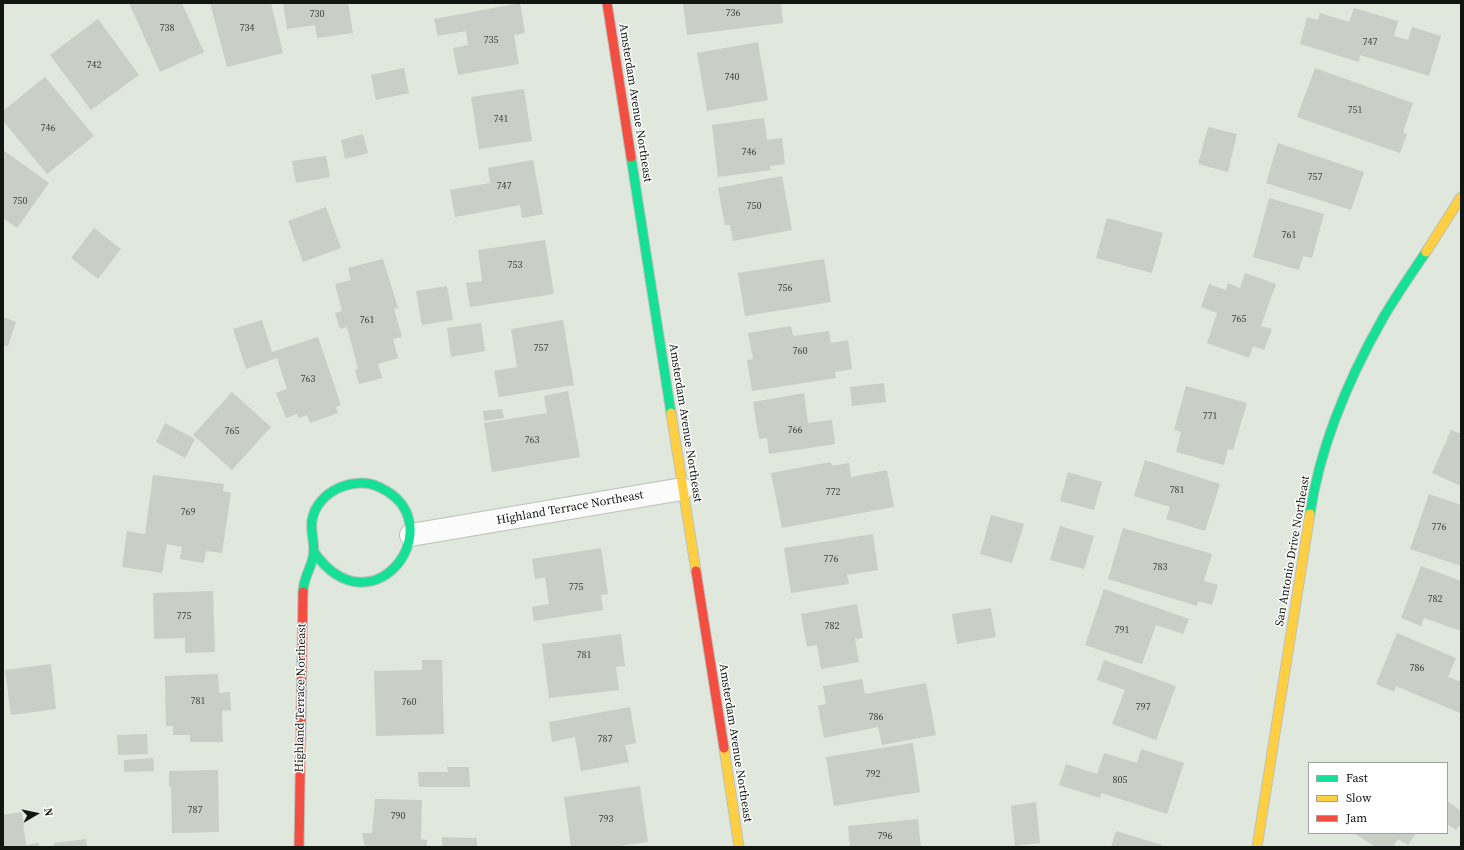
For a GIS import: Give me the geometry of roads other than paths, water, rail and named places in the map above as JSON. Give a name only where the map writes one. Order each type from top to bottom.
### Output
[{"type":"street","name":"Amsterdam Avenue Northeast","points":[[607,3],[739,847]]},
{"type":"street","name":"San Antonio Drive Northeast","points":[[1257,847],[1311,505],[1327,443],[1350,381],[1383,318],[1461,197]]},
{"type":"street","name":"Highland Terrace Northeast","points":[[362,482],[381,487],[397,498],[408,515],[411,535],[406,554],[395,570],[378,580],[359,583],[341,578],[325,568],[314,552],[310,532],[314,513],[326,496],[342,486],[362,482]]},
{"type":"street","name":"Highland Terrace Northeast","points":[[411,535],[682,489]]},
{"type":"street","name":"Highland Terrace Northeast","points":[[299,847],[303,587],[314,552]]}]
